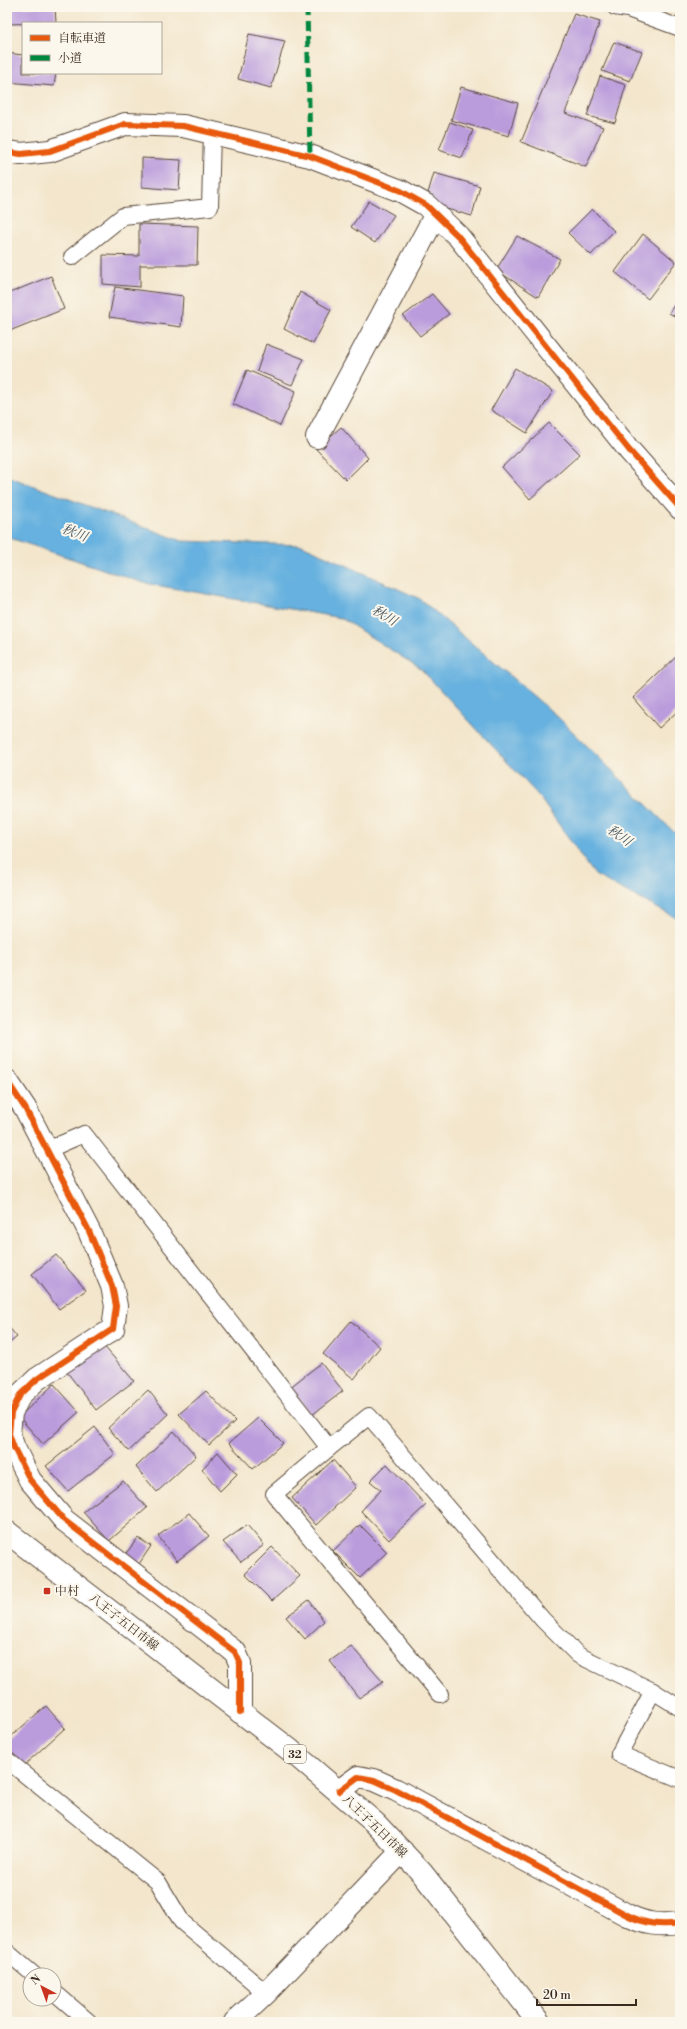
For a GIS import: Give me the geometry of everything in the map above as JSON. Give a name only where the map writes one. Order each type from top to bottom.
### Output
[{"type":"street","points":[[7,152],[21,154],[50,151],[125,124],[183,126],[310,156],[401,191],[426,205],[458,236],[629,450],[680,508]]},
{"type":"street","points":[[317,437],[436,214]]},
{"type":"street","points":[[7,1081],[25,1108],[89,1231],[112,1286],[116,1306],[113,1329],[37,1379],[20,1395],[10,1413],[9,1434],[14,1448],[30,1480],[64,1520],[235,1652],[240,1663],[240,1712]]},
{"type":"street","name":"八王子五日市線","points":[[7,1532],[339,1790],[375,1823],[402,1851],[458,1918],[539,2022]]},
{"type":"street","points":[[339,1790],[358,1777],[374,1780],[396,1790],[644,1923],[664,1925],[680,1923]]},
{"type":"street","points":[[235,2022],[266,1993],[402,1851]]},
{"type":"lane","points":[[615,7],[628,9],[680,28]]},
{"type":"lane","points":[[72,257],[124,216],[210,207],[212,133]]},
{"type":"lane","points":[[47,1150],[84,1134],[329,1448]]},
{"type":"lane","points":[[440,1694],[274,1494],[369,1416],[543,1620],[578,1655],[653,1690],[680,1708]]},
{"type":"lane","points":[[653,1690],[619,1754],[680,1779]]},
{"type":"lane","points":[[7,1760],[158,1882],[182,1922],[266,1993]]},
{"type":"lane","points":[[7,1952],[25,1967]]},
{"type":"lane","points":[[62,1999],[89,2022]]},
{"type":"water","name":"秋川","points":[[7,476],[182,541],[302,545],[420,599],[558,717],[680,838],[680,920],[595,875],[537,794],[421,669],[341,618],[144,583],[7,537]]},
{"type":"building","points":[[7,7],[55,7],[56,22],[22,22],[22,24],[7,24]]},
{"type":"building","points":[[574,14],[600,22],[565,113],[603,127],[586,167],[521,142]]},
{"type":"building","points":[[249,34],[285,41],[271,88],[238,79]]},
{"type":"building","points":[[614,42],[642,52],[630,81],[602,71]]},
{"type":"building","points":[[7,53],[22,55],[22,74],[56,74],[54,86],[7,82]]},
{"type":"building","points":[[600,76],[626,85],[615,123],[587,116]]},
{"type":"building","points":[[461,87],[518,103],[509,136],[451,120]]},
{"type":"building","points":[[450,122],[473,130],[462,158],[439,150]]},
{"type":"building","points":[[142,158],[181,160],[179,190],[142,187]]},
{"type":"building","points":[[434,173],[480,186],[472,216],[425,203]]},
{"type":"building","points":[[369,201],[394,215],[375,243],[351,227]]},
{"type":"building","points":[[592,209],[614,231],[591,255],[568,233]]},
{"type":"building","points":[[139,224],[198,226],[197,265],[140,265],[140,287],[103,284],[103,255],[139,256]]},
{"type":"building","points":[[643,234],[676,262],[648,299],[615,272]]},
{"type":"building","points":[[517,236],[560,259],[538,297],[496,270]]},
{"type":"building","points":[[51,276],[64,309],[7,332],[7,294]]},
{"type":"building","points":[[115,287],[183,296],[181,327],[109,317]]},
{"type":"building","points":[[300,292],[331,310],[313,344],[284,329]]},
{"type":"building","points":[[432,294],[449,314],[420,336],[403,316]]},
{"type":"building","points":[[680,296],[680,319],[669,313]]},
{"type":"building","points":[[266,344],[304,359],[292,385],[257,371]]},
{"type":"building","points":[[515,368],[553,391],[527,433],[491,410]]},
{"type":"building","points":[[247,370],[296,391],[280,426],[233,404]]},
{"type":"building","points":[[549,423],[580,454],[530,499],[502,467]]},
{"type":"building","points":[[341,427],[368,458],[346,480],[316,449]]},
{"type":"building","points":[[678,655],[680,656],[680,709],[659,728],[633,698]]},
{"type":"building","points":[[56,1255],[86,1290],[59,1309],[32,1274]]},
{"type":"building","points":[[351,1321],[380,1347],[354,1379],[323,1354]]},
{"type":"building","points":[[7,1325],[17,1337],[7,1345]]},
{"type":"building","points":[[102,1344],[134,1381],[96,1410],[67,1372]]},
{"type":"building","points":[[321,1363],[343,1391],[312,1415],[289,1388]]},
{"type":"building","points":[[54,1384],[79,1412],[43,1444],[19,1417]]},
{"type":"building","points":[[148,1390],[168,1414],[129,1451],[108,1428]]},
{"type":"building","points":[[206,1391],[235,1421],[209,1445],[179,1414]]},
{"type":"building","points":[[258,1418],[283,1443],[253,1469],[229,1443]]},
{"type":"building","points":[[95,1427],[115,1454],[68,1491],[46,1466]]},
{"type":"building","points":[[174,1431],[196,1456],[157,1492],[136,1467]]},
{"type":"building","points":[[218,1452],[237,1474],[220,1491],[202,1469]]},
{"type":"building","points":[[333,1460],[356,1487],[316,1525],[292,1498]]},
{"type":"building","points":[[387,1464],[426,1505],[389,1540],[361,1511],[381,1490],[370,1481]]},
{"type":"building","points":[[123,1481],[147,1508],[109,1541],[83,1512]]},
{"type":"building","points":[[189,1513],[209,1536],[177,1561],[158,1536]]},
{"type":"building","points":[[247,1525],[264,1545],[241,1562],[223,1542]]},
{"type":"building","points":[[360,1525],[387,1552],[360,1578],[333,1551]]},
{"type":"building","points":[[138,1538],[151,1546],[137,1567],[123,1557]]},
{"type":"building","points":[[272,1547],[300,1576],[272,1601],[245,1574]]},
{"type":"building","points":[[309,1600],[324,1621],[305,1639],[286,1617]]},
{"type":"building","points":[[351,1646],[383,1682],[359,1698],[330,1661]]},
{"type":"building","points":[[46,1706],[65,1728],[21,1768],[7,1752],[7,1740]]},
{"type":"marked path","points":[[307,7],[310,156]]},
{"type":"cycle path","points":[[7,152],[21,154],[50,151],[125,124],[183,126],[310,156],[401,191],[426,205],[458,236],[629,450],[680,508]]},
{"type":"cycle path","points":[[7,1081],[25,1108],[89,1231],[112,1286],[116,1306],[113,1329],[37,1379],[20,1395],[11,1413],[9,1434],[14,1448],[30,1480],[64,1520],[235,1652],[240,1663],[240,1712]]},
{"type":"cycle path","points":[[339,1791],[358,1777],[374,1780],[396,1790],[627,1915],[653,1924],[680,1923]]},
{"type":"place","name":"中村","points":[[47,1591]]}]
